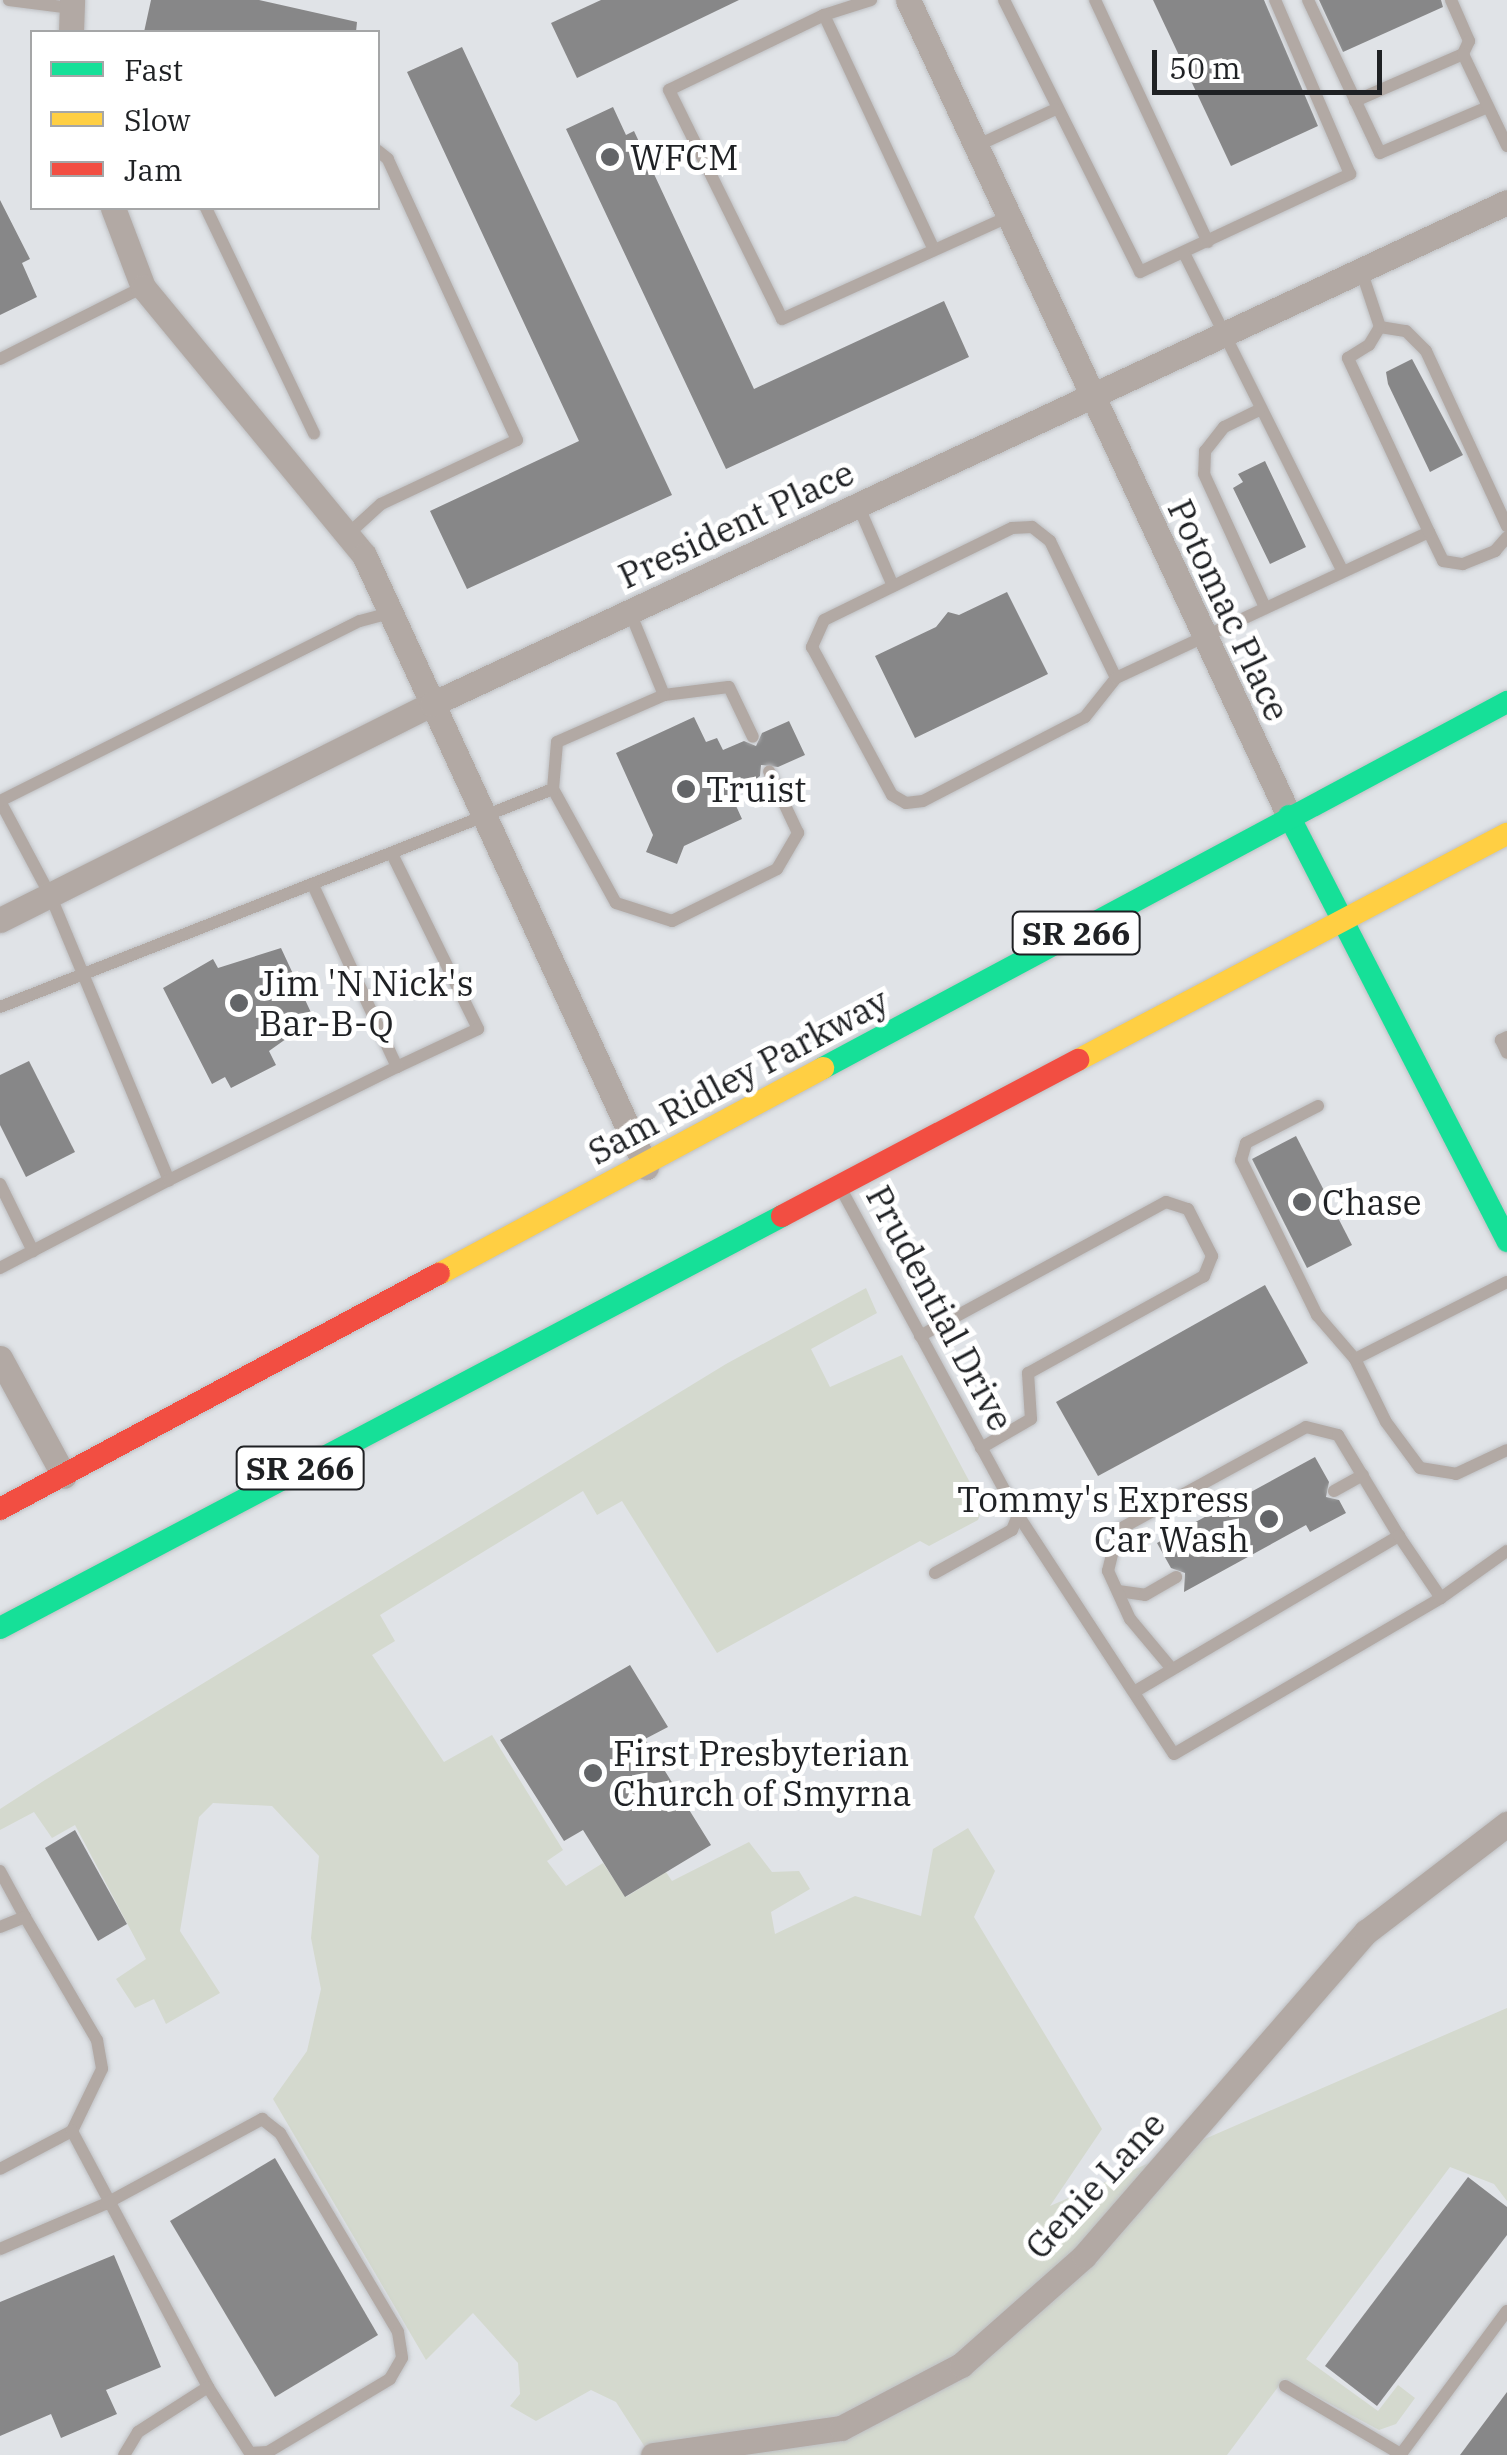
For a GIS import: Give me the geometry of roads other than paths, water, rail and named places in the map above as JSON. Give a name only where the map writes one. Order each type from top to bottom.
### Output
[{"type":"main road","name":"Sam Ridley Parkway","points":[[0,1510],[1507,702]]},
{"type":"main road","name":"Potomac Place","points":[[1289,816],[1507,1241]]},
{"type":"main road","name":"SR 266","points":[[0,1628],[838,1182],[1343,923],[1507,834]]},
{"type":"street","name":"Potomac Place","points":[[908,0],[1089,397],[1289,816]]},
{"type":"street","name":"President Place","points":[[0,920],[432,704],[1507,202]]},
{"type":"street","points":[[114,210],[142,287],[347,535],[390,613],[646,1166]]},
{"type":"street","points":[[0,1358],[64,1476]]},
{"type":"street","name":"Genie Lane","points":[[653,2455],[841,2428],[960,2365],[1084,2256],[1366,1932],[1507,1824]]},
{"type":"lane","points":[[9,0],[71,13]]},
{"type":"lane","points":[[871,0],[824,14],[669,90],[782,319],[932,246],[1006,218]]},
{"type":"lane","points":[[1004,0],[1140,272],[1350,174],[1274,0]]},
{"type":"lane","points":[[1095,0],[1208,242]]},
{"type":"lane","points":[[1308,0],[1380,153],[1488,107]]},
{"type":"lane","points":[[1355,101],[1463,54],[1469,41],[1451,0]]},
{"type":"lane","points":[[824,14],[932,246]]},
{"type":"lane","points":[[1463,54],[1507,146]]},
{"type":"lane","points":[[974,147],[1056,109]]},
{"type":"lane","points":[[347,535],[381,504],[517,440],[388,159],[380,152]]},
{"type":"lane","points":[[207,210],[314,433]]},
{"type":"lane","points":[[1184,254],[1342,570]]},
{"type":"lane","points":[[1361,270],[1380,327],[1369,345],[1348,358],[1443,561],[1463,564],[1495,551],[1507,537]]},
{"type":"lane","points":[[0,359],[142,287]]},
{"type":"lane","points":[[1380,327],[1406,331],[1426,351],[1507,526]]},
{"type":"lane","points":[[1260,410],[1224,427],[1205,451],[1204,474],[1264,605]]},
{"type":"lane","points":[[858,505],[893,586]]},
{"type":"lane","points":[[1116,678],[1050,540],[1032,527],[1012,528],[824,620],[812,647],[892,795],[906,803],[923,800],[1085,716],[1116,678],[1264,605],[1429,532]]},
{"type":"lane","points":[[630,612],[664,695]]},
{"type":"lane","points":[[170,1180],[51,897],[0,801],[360,621],[390,613]]},
{"type":"lane","points":[[754,737],[730,687],[664,695],[557,742],[554,789],[616,903],[672,922],[777,869],[798,834],[769,772]]},
{"type":"lane","points":[[0,1007],[554,789]]},
{"type":"lane","points":[[0,1268],[478,1029],[392,854]]},
{"type":"lane","points":[[313,885],[397,1067]]},
{"type":"lane","points":[[1507,1037],[1501,1040],[1507,1053]]},
{"type":"lane","points":[[1318,1106],[1246,1142],[1240,1160],[1317,1314],[1355,1359],[1386,1422],[1420,1468],[1456,1474],[1504,1451]]},
{"type":"lane","name":"Prudential Drive","points":[[838,1182],[1018,1516],[1174,1754],[1441,1598]]},
{"type":"lane","points":[[0,1184],[33,1251]]},
{"type":"lane","points":[[920,1336],[1166,1202],[1188,1209],[1212,1256],[1204,1276],[1028,1373],[1031,1419],[981,1448]]},
{"type":"lane","points":[[1355,1359],[1507,1282]]},
{"type":"lane","points":[[1172,1669],[1130,1619],[1108,1571],[1118,1530],[1306,1428],[1338,1436],[1441,1598],[1507,1552]]},
{"type":"lane","points":[[1334,1491],[1362,1475]]},
{"type":"lane","points":[[935,1573],[1012,1530],[1018,1516]]},
{"type":"lane","points":[[1134,1692],[1399,1536]]},
{"type":"lane","points":[[1118,1591],[1145,1594],[1176,1577]]},
{"type":"lane","points":[[0,1871],[97,2040],[102,2069],[72,2131],[0,2169]]},
{"type":"lane","points":[[0,1927],[25,1917]]},
{"type":"lane","points":[[0,2249],[105,2204],[262,2119],[280,2133],[398,2332],[402,2358],[390,2379],[268,2452],[250,2453],[208,2387],[105,2204],[72,2131]]},
{"type":"lane","points":[[1285,2386],[1402,2455],[1507,2310]]},
{"type":"lane","points":[[124,2455],[138,2432],[208,2387]]},
{"type":"place","name":"WFCM","points":[[610,157]]},
{"type":"place","name":"Truist","points":[[686,789]]},
{"type":"place","name":"Jim 'N Nick's Bar-B-Q","points":[[239,1003]]},
{"type":"place","name":"Chase","points":[[1302,1202]]},
{"type":"place","name":"Tommy's Express Car Wash","points":[[1269,1519]]},
{"type":"place","name":"First Presbyterian Church of Smyrna","points":[[593,1773]]}]
